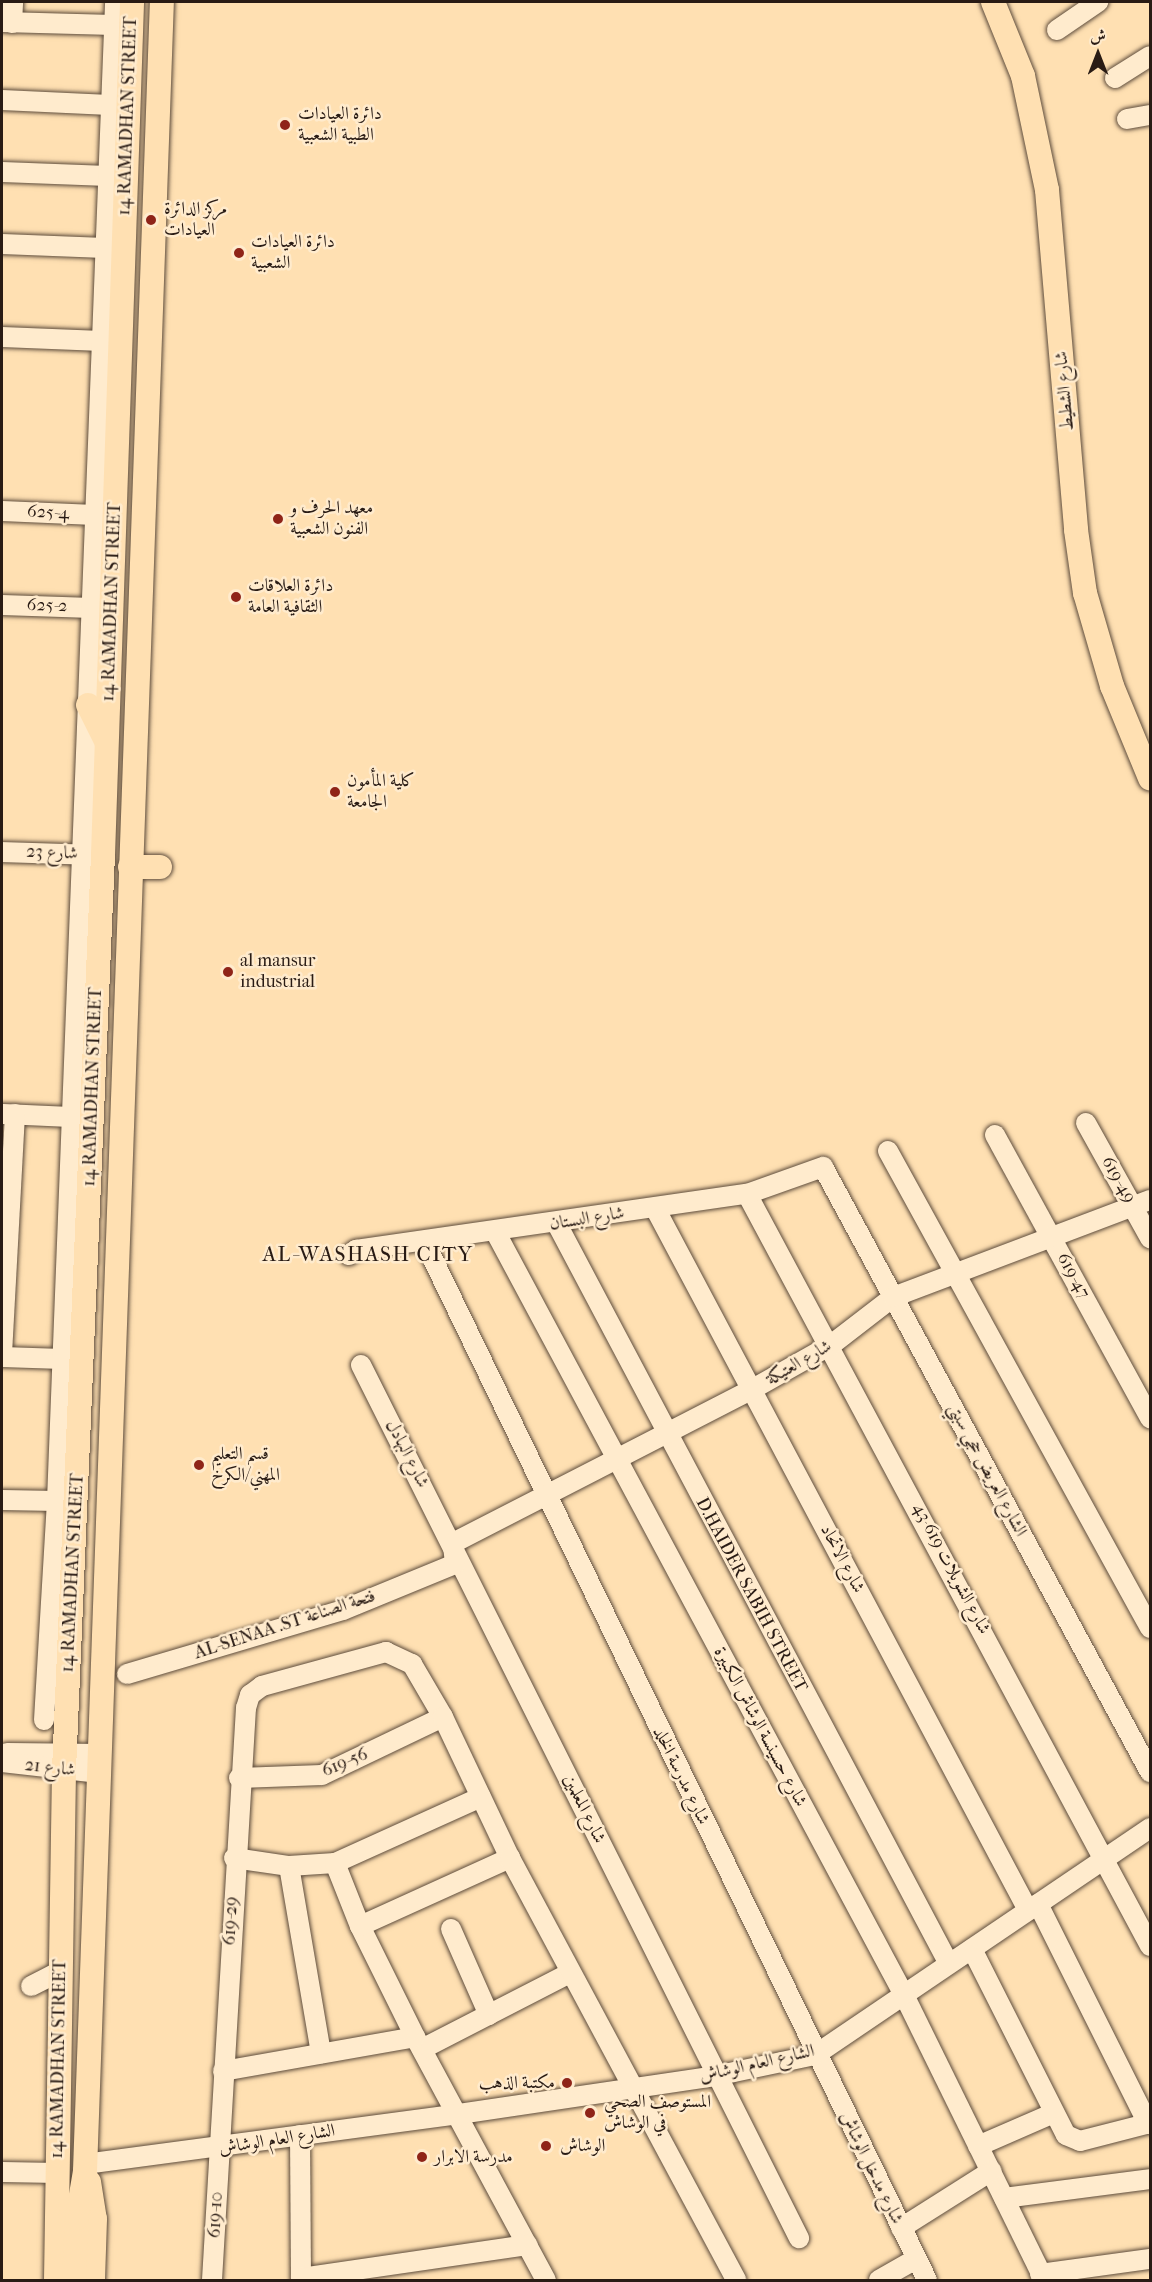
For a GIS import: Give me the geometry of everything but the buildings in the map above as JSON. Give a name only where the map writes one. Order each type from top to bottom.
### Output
[{"type":"main road","name":"14 RAMADHAN STREET","points":[[68,2218],[85,2168],[162,2]]},
{"type":"main road","name":"شارع الشطيط","points":[[993,2],[1023,76],[1047,190],[1077,540],[1085,592],[1112,686],[1150,778]]},
{"type":"main road","name":"14 RAMADHAN STREET","points":[[68,2218],[58,2173],[64,1761],[72,1603],[87,996],[93,855],[107,741],[119,7]]},
{"type":"main road","points":[[88,705],[107,741]]},
{"type":"main road","points":[[130,867],[160,867]]},
{"type":"main road","points":[[52,1578],[72,1603]]},
{"type":"main road","name":"14 RAMADHAN STREET","points":[[85,2168],[93,2190],[95,2219],[93,2280]]},
{"type":"main road","name":"14 RAMADHAN STREET","points":[[42,2280],[50,2187],[58,2173]]},
{"type":"main road","points":[[56,2280],[68,2218]]},
{"type":"main road","points":[[68,2218],[74,2280]]},
{"type":"street","points":[[13,2],[7,22],[119,7],[110,105],[88,705],[93,855]]},
{"type":"street","points":[[1057,30],[1098,2]]},
{"type":"street","points":[[1115,78],[1150,56]]},
{"type":"street","points":[[2,100],[110,105]]},
{"type":"street","points":[[1127,119],[1150,115]]},
{"type":"street","points":[[2,172],[108,176]]},
{"type":"street","points":[[2,244],[105,248]]},
{"type":"street","points":[[2,337],[102,341]]},
{"type":"street","name":"625-4","points":[[2,511],[95,515]]},
{"type":"street","name":"625-2","points":[[2,604],[92,608]]},
{"type":"street","name":"شارع 23","points":[[2,852],[93,855]]},
{"type":"street","points":[[44,1720],[57,1501],[72,1117],[87,996]]},
{"type":"street","points":[[63,1359],[2,1357],[8,1114],[72,1117]]},
{"type":"street","name":"619-49","points":[[1086,1123],[1142,1203],[1150,1238]]},
{"type":"street","name":"619-47","points":[[995,1135],[1150,1418]]},
{"type":"street","points":[[888,1151],[1150,1628]]},
{"type":"street","name":"شارع البستان","points":[[349,1255],[356,1250],[496,1233],[747,1194],[823,1167]]},
{"type":"street","name":"الشارع العريض حجي سبتي","points":[[823,1167],[1150,1772]]},
{"type":"street","name":"شارع الشويلات 619-43","points":[[747,1194],[831,1345],[1106,1857],[1150,1946]]},
{"type":"street","name":"شارع العتيکة","points":[[453,1543],[752,1390],[831,1345],[893,1297],[954,1271],[1142,1203]]},
{"type":"street","name":"شارع الاتحاد","points":[[655,1208],[1149,2123]]},
{"type":"street","name":"D.HAIDER SABIH STREET","points":[[558,1224],[666,1435],[949,1964]]},
{"type":"street","name":"شارع حسينسة الوشاش الكبيرة","points":[[496,1233],[904,1995],[1042,2277]]},
{"type":"street","name":"شارع مدرسة الخلد","points":[[424,1243],[548,1496],[815,2055]]},
{"type":"street","name":"شارع البهادل","points":[[361,1365],[453,1543]]},
{"type":"street","points":[[2,1500],[57,1501]]},
{"type":"street","name":"AL-SENAA .ST فتحة الصناعة","points":[[127,1674],[343,1610],[455,1564],[453,1543]]},
{"type":"street","name":"شارع المعلمين","points":[[453,1543],[715,2076],[799,2238]]},
{"type":"street","name":"619-29","points":[[219,2149],[239,1778],[250,1695],[262,1686],[386,1652],[412,1664],[443,1718]]},
{"type":"street","points":[[443,1718],[510,1858],[630,2088],[736,2280]]},
{"type":"street","name":"619-56","points":[[239,1778],[322,1775],[443,1718]]},
{"type":"street","name":"شارع 21","points":[[2,1753],[100,1764]]},
{"type":"street","name":"شارع 21","points":[[2,1762],[64,1761]]},
{"type":"street","points":[[234,1858],[289,1866],[335,1863],[481,1797]]},
{"type":"street","name":"الشارع العام الوشاش","points":[[85,2168],[715,2076],[815,2055],[1150,1828]]},
{"type":"street","points":[[360,1926],[510,1858]]},
{"type":"street","points":[[335,1863],[360,1926],[419,2043],[546,2280]]},
{"type":"street","points":[[289,1866],[321,2053]]},
{"type":"street","points":[[451,1929],[489,2015]]},
{"type":"street","points":[[972,1949],[1054,2113],[1072,2140],[1149,2123]]},
{"type":"street","points":[[31,1986],[60,1971]]},
{"type":"street","points":[[224,2071],[321,2053],[419,2043],[489,2015],[570,1973]]},
{"type":"street","name":"شارع مدخل الوشاش","points":[[815,2055],[927,2280]]},
{"type":"street","points":[[978,2146],[1054,2113]]},
{"type":"street","points":[[300,2135],[301,2279],[528,2245]]},
{"type":"street","name":"619-10","points":[[212,2280],[219,2149]]},
{"type":"street","points":[[901,2228],[990,2171]]},
{"type":"street","points":[[2,2172],[58,2173]]},
{"type":"street","points":[[1004,2198],[1150,2179]]},
{"type":"street","points":[[879,2280],[916,2259]]},
{"type":"street","points":[[1042,2277],[1150,2259]]},
{"type":"place","name":"دائرة العيادات الطبية الشعبية","points":[[285,125]]},
{"type":"place","name":"مركز الدائرة العيادات","points":[[151,220]]},
{"type":"place","name":"دائرة العيادات الشعبية","points":[[239,253]]},
{"type":"place","name":"معهد الحرف و الفنون الشعبية","points":[[278,519]]},
{"type":"place","name":"دائرة العلاقات الثقافية العامة","points":[[236,597]]},
{"type":"place","name":"كلية المأمون الجامعة","points":[[335,792]]},
{"type":"place","name":"al mansur industrial","points":[[228,972]]},
{"type":"place","name":"قسم التعليم المهني/الكرخ","points":[[199,1465]]},
{"type":"place","name":"مكتبة الذهب","points":[[567,2083]]},
{"type":"place","name":"المستوصف الصحي في الوشاش","points":[[590,2113]]},
{"type":"place","name":"الوشاش","points":[[546,2146]]},
{"type":"place","name":"مدرسة الابرار","points":[[422,2157]]},
{"type":"district","name":"AL-WASHASH CITY","points":[[368,1254]]}]
